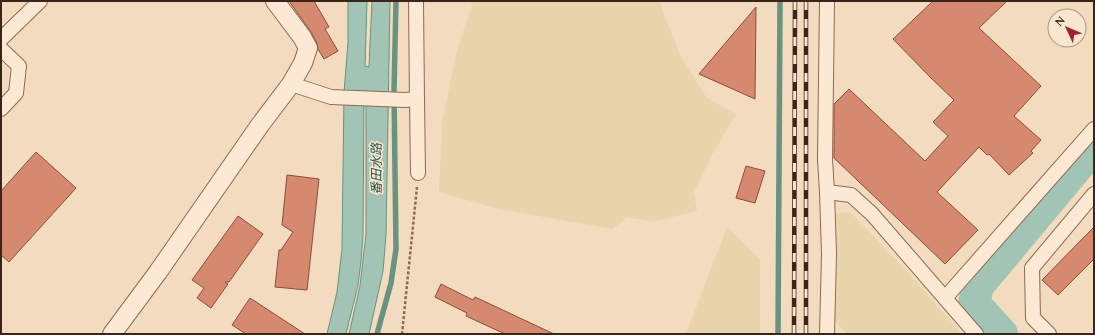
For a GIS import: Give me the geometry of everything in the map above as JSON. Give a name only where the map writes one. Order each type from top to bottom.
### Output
[{"type":"street","points":[[1,39],[40,1]]},
{"type":"street","points":[[112,334],[158,272],[260,125],[291,84],[303,63],[308,48],[302,37],[275,1]]},
{"type":"street","points":[[416,1],[411,100],[418,173]]},
{"type":"street","points":[[827,1],[825,159],[829,254],[828,334]]},
{"type":"street","points":[[1,49],[18,66],[16,93],[1,109]]},
{"type":"street","points":[[291,84],[331,96],[411,100]]},
{"type":"street","points":[[945,298],[1094,129]]},
{"type":"street","points":[[827,192],[851,195],[872,214],[976,334]]},
{"type":"street","points":[[1049,334],[1033,318],[1032,268],[1094,194]]},
{"type":"path","points":[[402,334],[418,173]]},
{"type":"shaded area","points":[[471,1],[659,1],[680,55],[707,98],[736,114],[713,153],[694,192],[697,211],[652,222],[627,217],[613,229],[498,209],[439,192],[442,122],[457,50],[472,5]]},
{"type":"shaded area","points":[[850,212],[906,270],[962,334],[847,334],[828,315],[828,221],[837,213]]},
{"type":"shaded area","points":[[727,227],[760,260],[760,334],[686,334]]},
{"type":"water","name":"番田水路","points":[[348,1],[367,1],[365,66],[369,67],[372,1],[390,1],[386,235],[383,271],[369,334],[349,334],[360,286],[366,234],[366,92],[364,92],[363,235],[358,285],[346,334],[327,334],[337,292],[342,249],[344,92],[348,43]]},
{"type":"building","points":[[289,1],[314,1],[329,27],[325,29],[338,51],[324,59],[311,32]]},
{"type":"building","points":[[933,1],[1007,1],[979,28],[1041,86],[1014,116],[1041,140],[1031,151],[1033,153],[1009,175],[989,154],[987,155],[979,147],[937,192],[978,230],[945,264],[834,158],[834,104],[849,89],[925,161],[948,136],[933,122],[954,100],[893,39]]},
{"type":"building","points":[[756,7],[755,99],[699,74]]},
{"type":"building","points":[[36,152],[76,188],[9,262],[1,255],[1,191]]},
{"type":"building","points":[[746,166],[765,171],[755,203],[736,198]]},
{"type":"building","points":[[287,175],[319,179],[307,290],[275,287],[279,250],[281,250],[293,232],[282,225]]},
{"type":"building","points":[[238,216],[263,234],[229,282],[225,282],[228,284],[211,308],[197,298],[204,288],[192,280]]},
{"type":"building","points":[[1094,227],[1094,259],[1058,295],[1042,280]]},
{"type":"building","points":[[441,284],[473,300],[475,297],[554,334],[505,334],[466,316],[467,313],[435,297]]},
{"type":"building","points":[[250,298],[305,334],[246,334],[232,325]]},
{"type":"waterway","points":[[377,334],[391,283],[396,249],[394,91],[396,1]]},
{"type":"waterway","points":[[778,334],[780,1]]},
{"type":"waterway","points":[[1002,334],[974,303],[978,286],[1094,147]]},
{"type":"railway","points":[[794,334],[795,1]]},
{"type":"railway","points":[[806,1],[806,334]]}]
